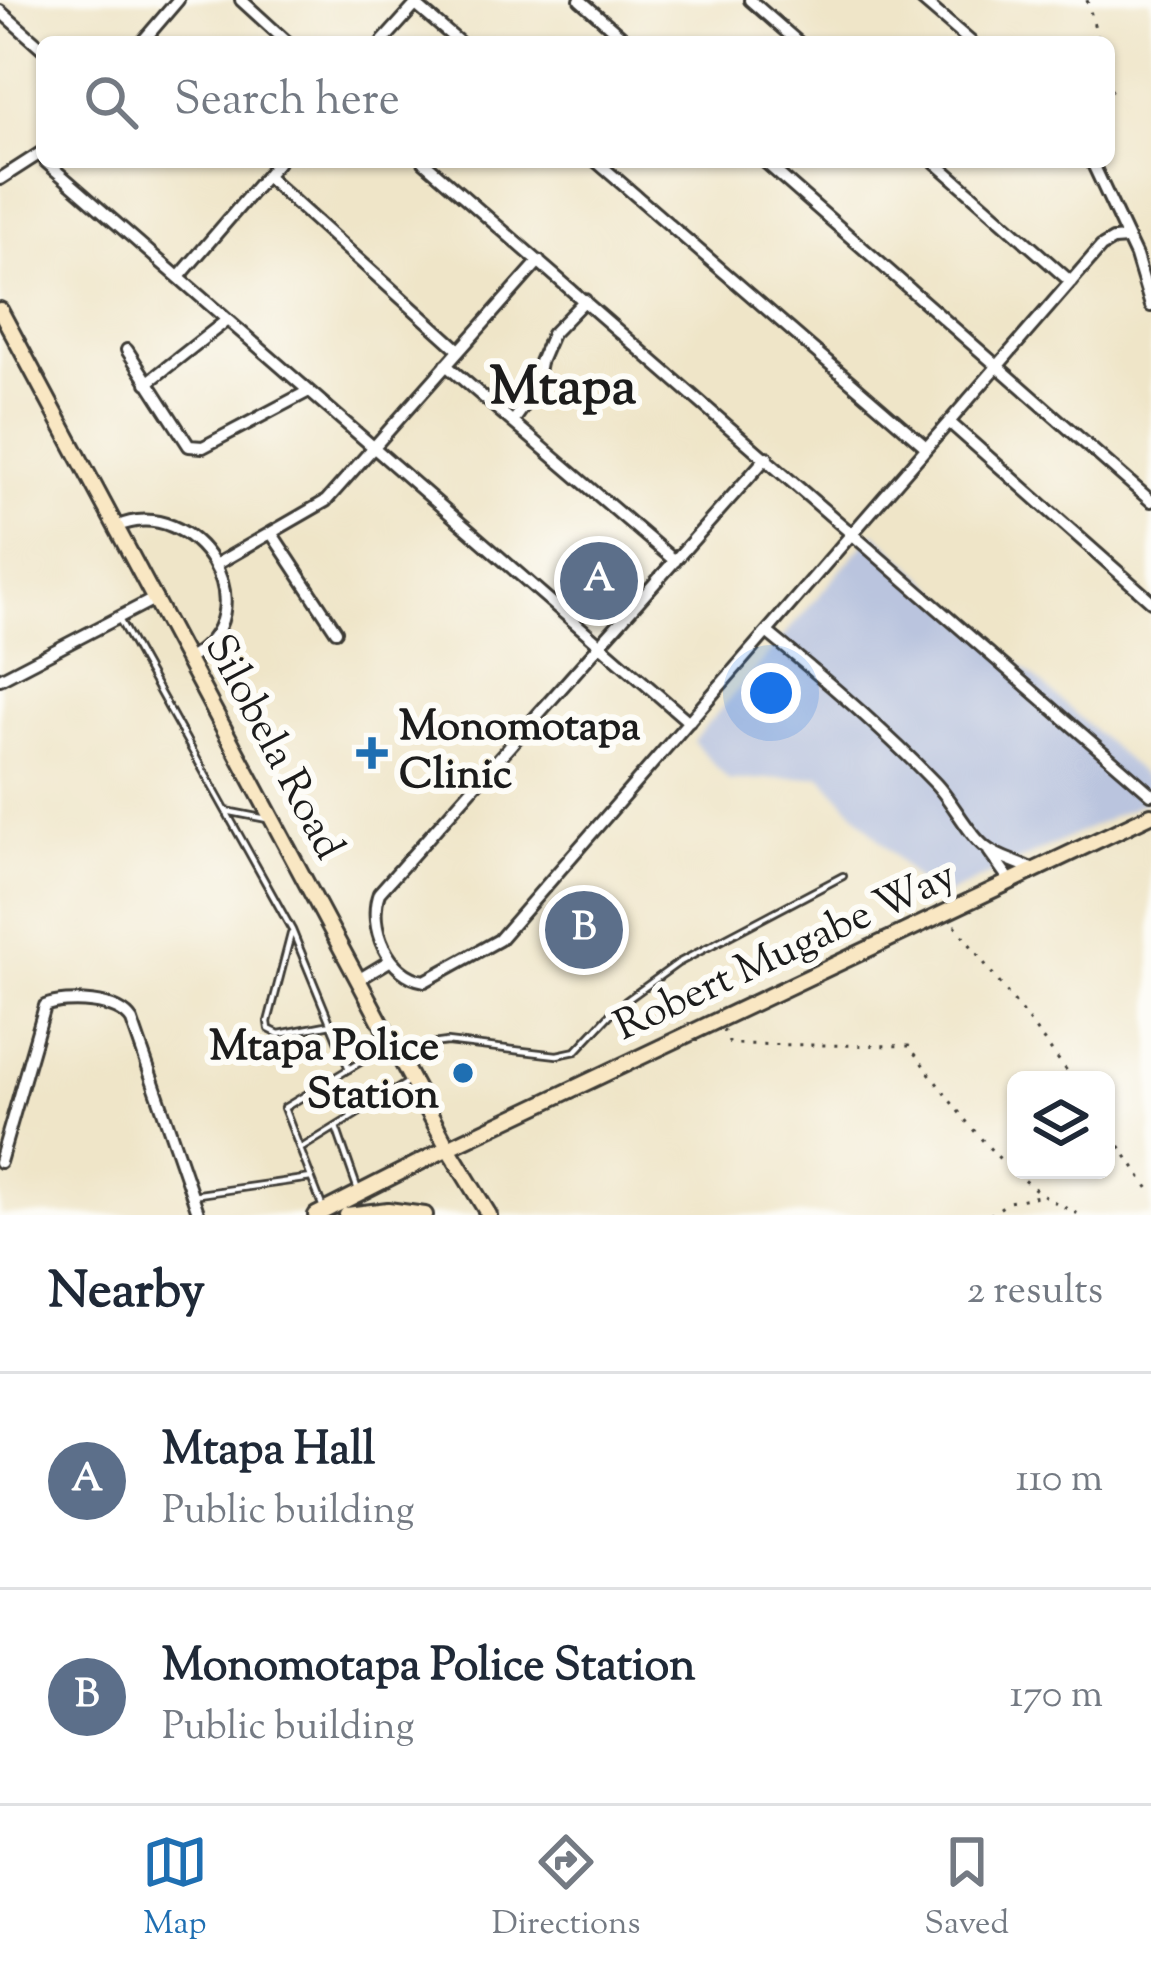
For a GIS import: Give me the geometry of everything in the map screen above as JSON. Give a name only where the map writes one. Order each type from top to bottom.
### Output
[{"type":"street","points":[[147,36],[178,0]]},
{"type":"street","points":[[242,0],[281,36]]},
{"type":"street","points":[[580,0],[621,36]]},
{"type":"street","points":[[750,0],[791,36]]},
{"type":"street","points":[[922,0],[964,36]]},
{"type":"street","points":[[387,36],[418,2],[452,36]]},
{"type":"street","points":[[0,11],[36,42]]},
{"type":"street","points":[[0,179],[36,160]]},
{"type":"street","points":[[55,168],[689,722]]},
{"type":"street","points":[[179,277],[273,168]]},
{"type":"street","points":[[431,168],[1151,794]]},
{"type":"street","points":[[604,168],[926,447]]},
{"type":"street","points":[[772,168],[1151,501]]},
{"type":"street","points":[[942,168],[1071,281]]},
{"type":"street","points":[[1095,168],[1151,306]]},
{"type":"street","points":[[266,176],[459,350]]},
{"type":"street","points":[[767,457],[379,893],[375,923],[391,960],[413,979],[425,981],[499,940],[1101,247],[1127,239]]},
{"type":"street","points":[[214,565],[326,501],[539,261]]},
{"type":"street","points":[[513,422],[535,392],[540,362],[552,334],[585,300]]},
{"type":"street","name":"Silobela Road","points":[[0,310],[448,1148],[489,1215]]},
{"type":"street","points":[[147,383],[226,320]]},
{"type":"street","points":[[127,350],[184,442],[196,448],[307,392]]},
{"type":"street","points":[[446,365],[675,561]]},
{"type":"street","points":[[949,422],[1151,601]]},
{"type":"street","points":[[116,526],[146,518],[163,521],[195,539],[214,565],[226,600],[223,626],[204,650],[188,659]]},
{"type":"street","points":[[272,534],[336,631]]},
{"type":"street","points":[[0,680],[156,598]]},
{"type":"street","points":[[768,633],[866,715],[953,801],[975,838],[1011,882]]},
{"type":"street","name":"Robert Mugabe Way","points":[[320,1213],[1151,815]]},
{"type":"street","points":[[989,851],[1035,871]]},
{"type":"street","points":[[358,980],[391,960]]},
{"type":"street","points":[[0,1162],[45,1006],[60,1001],[117,1007],[132,1021],[199,1215]]},
{"type":"street","points":[[347,1215],[388,1210],[425,1215]]},
{"type":"lane","points":[[118,617],[292,930],[349,1069]]},
{"type":"lane","points":[[226,811],[273,820]]},
{"type":"lane","points":[[401,1060],[447,1042],[557,1055],[576,1051],[616,1008],[678,963],[843,876]]},
{"type":"lane","points":[[292,930],[269,1029],[279,1034],[331,1024]]},
{"type":"lane","points":[[320,1213],[284,1108],[392,1043]]},
{"type":"lane","points":[[334,1078],[351,1117]]},
{"type":"lane","points":[[300,1149],[412,1080]]},
{"type":"lane","points":[[336,1127],[359,1193]]},
{"type":"lane","points":[[192,1196],[311,1178]]},
{"type":"path","points":[[1087,0],[1097,36]]},
{"type":"path","points":[[946,913],[1067,1071]]},
{"type":"path","points":[[719,1023],[730,1044],[909,1046],[986,1145],[1044,1195],[1082,1215]]},
{"type":"path","points":[[1115,1139],[1151,1192]]},
{"type":"path","points":[[990,1215],[1009,1202],[1044,1195]]},
{"type":"shaded area","points":[[874,532],[1151,782],[1151,799],[935,900],[821,776],[729,781],[693,741]]},
{"type":"place","name":"Mtapa Hall","points":[[599,581]]},
{"type":"place","name":"Monomotapa Clinic","points":[[372,753]]},
{"type":"place","name":"Monomotapa Police Station","points":[[584,930]]},
{"type":"place","name":"Mtapa Police Station","points":[[463,1073]]},
{"type":"district","name":"Mtapa","points":[[563,390]]}]
